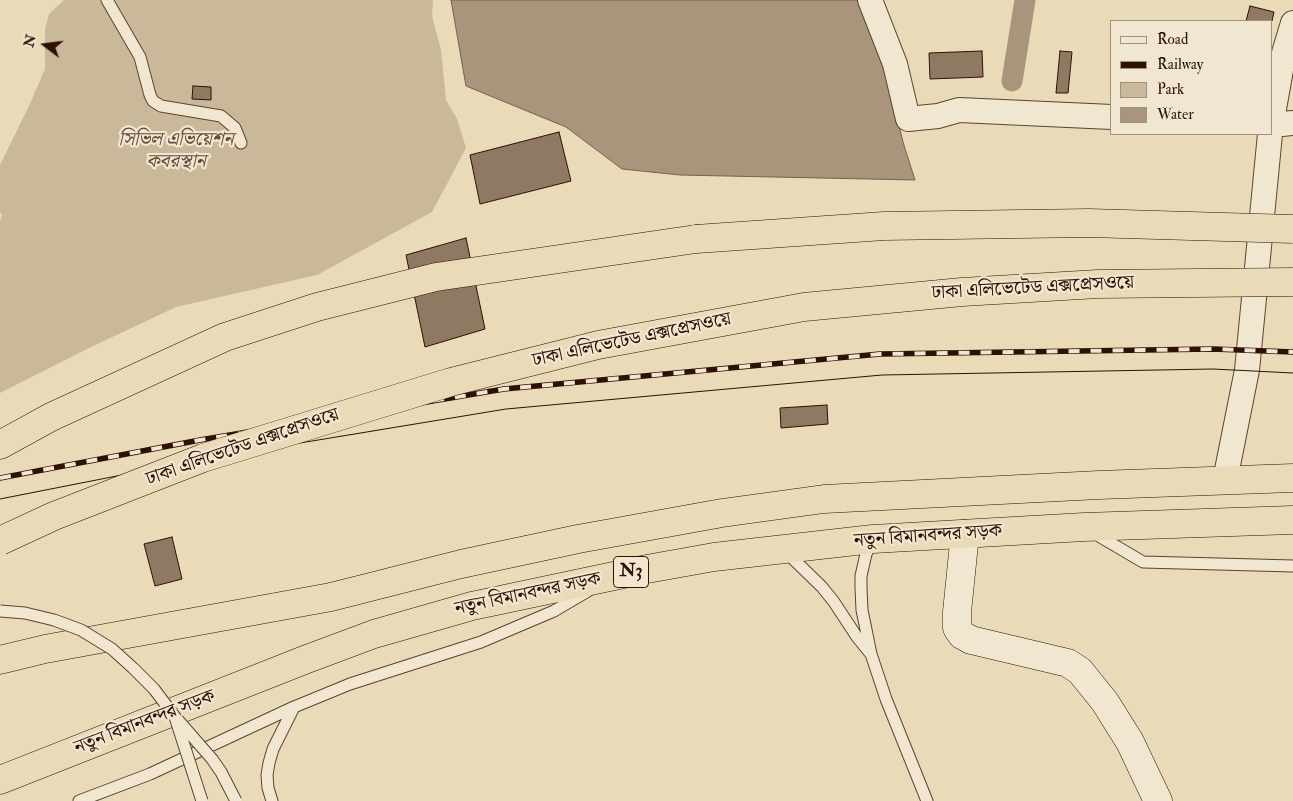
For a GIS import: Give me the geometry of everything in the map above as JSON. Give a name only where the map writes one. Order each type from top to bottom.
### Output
[{"type":"highway","points":[[0,445],[51,417],[225,337],[317,307],[436,277],[696,239],[884,226],[1089,223],[1293,229]]},
{"type":"highway","name":"ঢাকা এলিভেটেড এক্সপ্রেসওয়ে","points":[[0,541],[54,516],[204,458],[451,382],[598,345],[804,307],[942,294],[1098,284],[1293,282]]},
{"type":"highway","name":"N3","points":[[3,660],[45,649],[331,597],[461,564],[578,539],[722,513],[824,499],[1099,485],[1293,478]]},
{"type":"highway","name":"নতুন বিমানবন্দর সড়ক","points":[[1,779],[374,634],[472,606],[646,569],[782,548],[873,539],[1084,527],[1293,520]]},
{"type":"main road","points":[[965,534],[957,612],[957,628],[962,635],[970,640],[1068,663],[1080,671],[1105,702],[1130,742],[1158,801]]},
{"type":"street","points":[[870,0],[896,64],[908,119],[938,116],[959,110],[1110,118]]},
{"type":"street","points":[[1273,114],[1284,53],[1293,22]]},
{"type":"street","points":[[1273,125],[1293,124]]},
{"type":"street","points":[[1225,480],[1247,370],[1270,135]]},
{"type":"lane","points":[[107,0],[140,57],[153,101],[160,106],[221,116],[235,128],[241,143]]},
{"type":"lane","points":[[1084,527],[1143,562],[1293,566]]},
{"type":"lane","points":[[873,539],[861,576],[862,610],[871,654],[886,700],[927,801]]},
{"type":"lane","points":[[782,548],[822,587],[871,654]]},
{"type":"lane","points":[[79,801],[150,774],[294,707],[350,684],[481,642],[554,610],[611,577]]},
{"type":"lane","points":[[0,611],[26,612],[54,620],[80,630],[112,649],[154,689],[175,717],[212,759],[236,801]]},
{"type":"lane","points":[[272,801],[268,788],[269,763],[273,749],[294,707]]},
{"type":"lane","points":[[175,717],[202,801]]},
{"type":"green space","name":"সিভিল এভিয়েশন কবরস্থান","points":[[64,0],[433,0],[432,16],[441,50],[446,100],[457,119],[466,148],[432,212],[317,275],[176,307],[0,393],[0,221],[2,215],[0,212],[0,165],[45,69],[45,29],[49,14]]},
{"type":"water","points":[[451,0],[859,0],[881,54],[903,142],[915,180],[680,175],[622,169],[566,127],[466,86]]},
{"type":"building","points":[[1250,6],[1274,12],[1272,20],[1246,20]]},
{"type":"building","points":[[982,51],[983,77],[930,79],[929,53]]},
{"type":"building","points":[[1060,51],[1072,52],[1068,93],[1056,93]]},
{"type":"building","points":[[193,86],[211,87],[211,100],[192,99]]},
{"type":"building","points":[[559,132],[571,181],[480,204],[470,155]]},
{"type":"building","points":[[466,238],[485,329],[425,347],[406,255]]},
{"type":"building","points":[[827,405],[828,424],[781,428],[780,408]]},
{"type":"building","points":[[172,537],[182,579],[155,586],[144,544]]},
{"type":"waterway","points":[[1012,81],[1025,0]]},
{"type":"tram line","points":[[0,499],[203,459],[506,409],[882,375],[1213,369],[1293,373]]},
{"type":"railway","points":[[0,478],[200,440],[504,389],[880,354],[1213,349],[1293,352]]}]
